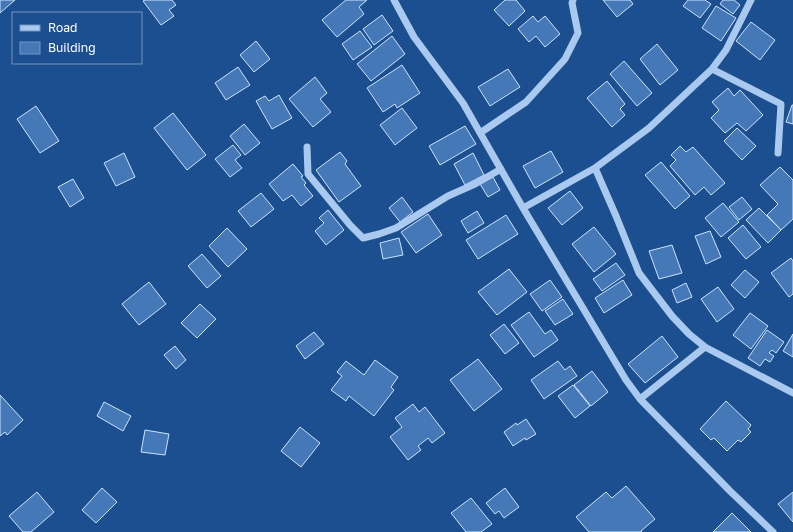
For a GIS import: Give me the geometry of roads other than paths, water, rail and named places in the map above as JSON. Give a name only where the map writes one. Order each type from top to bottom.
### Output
[{"type":"street","points":[[394,0],[414,37],[463,102],[523,208],[626,380],[640,399],[770,531]]},
{"type":"street","points":[[480,133],[526,102],[565,59],[578,33],[572,3],[573,0]]},
{"type":"street","points":[[523,208],[595,168],[650,128],[712,69],[726,50],[751,0]]},
{"type":"street","points":[[712,69],[781,104],[778,153]]},
{"type":"street","points":[[307,147],[308,174],[350,225],[363,238],[396,228],[448,196],[475,184],[501,169]]},
{"type":"street","points":[[595,168],[639,273],[672,316],[689,334],[705,347],[793,393]]},
{"type":"street","points":[[640,399],[705,347]]}]
